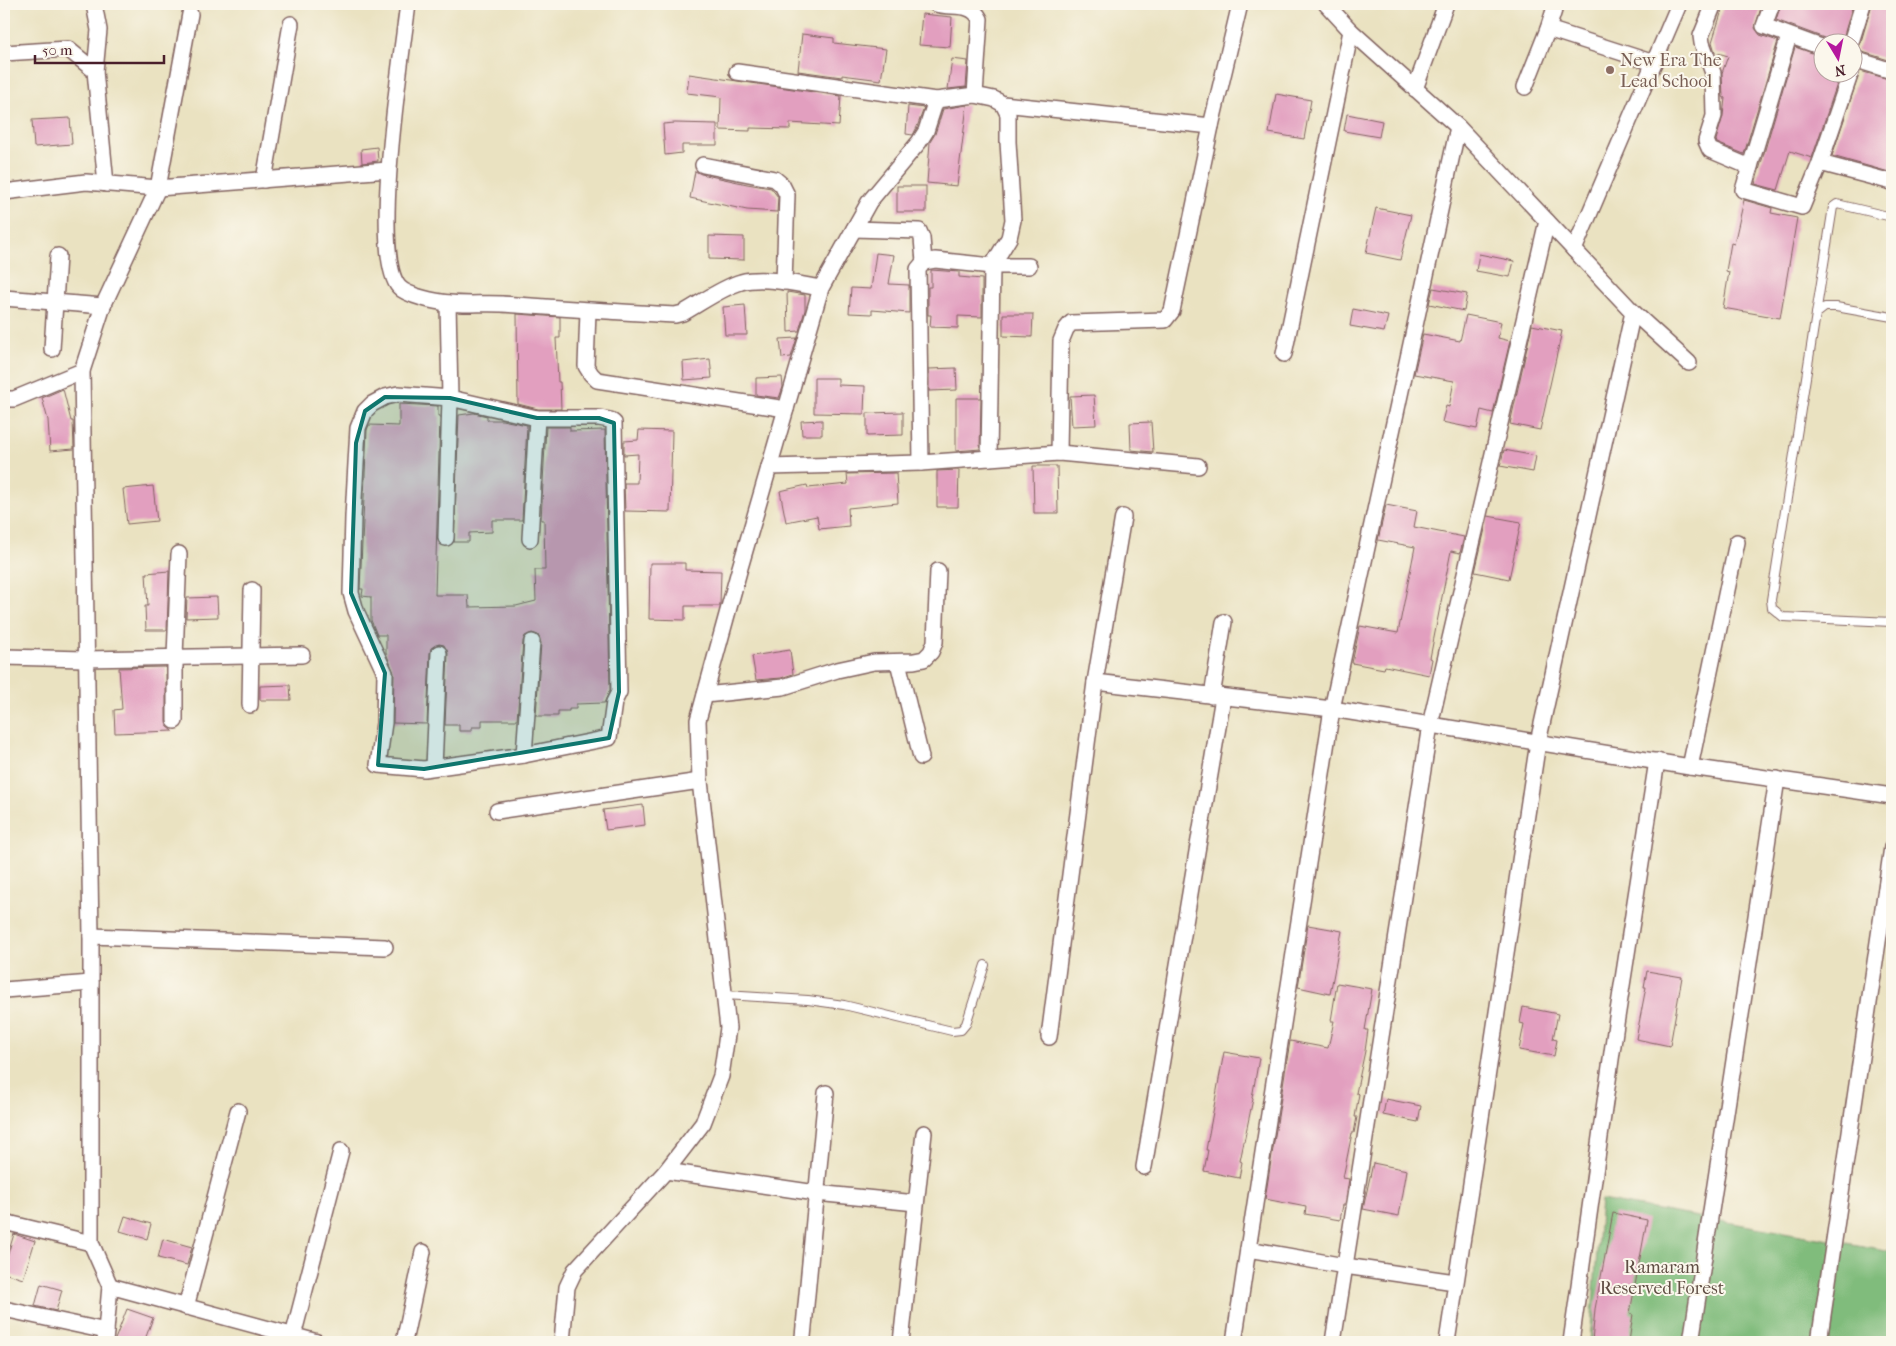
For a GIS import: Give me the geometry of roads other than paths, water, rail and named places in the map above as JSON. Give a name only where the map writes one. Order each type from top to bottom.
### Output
[{"type":"street","points":[[94,4],[99,30],[96,71],[106,184]]},
{"type":"street","points":[[408,4],[388,170],[388,258],[392,273],[399,287],[408,294],[448,303],[499,304],[675,315],[683,313],[729,287],[742,282],[784,282],[821,288]]},
{"type":"street","points":[[936,4],[969,8],[976,12],[980,19],[975,95]]},
{"type":"street","points":[[1059,453],[1061,341],[1066,329],[1071,323],[1165,320],[1172,311],[1211,126],[1240,4]]},
{"type":"street","points":[[1415,89],[1446,4]]},
{"type":"street","points":[[1525,87],[1556,4]]},
{"type":"street","points":[[1574,250],[1679,4]]},
{"type":"street","points":[[1714,4],[1701,36],[1713,73],[1714,116],[1706,141],[1710,150],[1750,167]]},
{"type":"street","points":[[1772,4],[1764,26],[1814,45]]},
{"type":"street","points":[[1854,32],[1863,4]]},
{"type":"street","points":[[1329,5],[1350,31],[1458,127],[1634,312],[1690,363]]},
{"type":"street","points":[[4,1309],[106,1337],[110,1286],[91,1243],[91,936],[85,659],[82,371],[103,306],[158,188],[190,14]]},
{"type":"street","points":[[264,180],[291,24]]},
{"type":"street","points":[[1548,29],[1654,63]]},
{"type":"street","points":[[1284,354],[1350,31]]},
{"type":"street","points":[[1789,36],[1743,190],[1802,207],[1820,162],[1847,82]]},
{"type":"street","points":[[4,53],[68,49],[96,71]]},
{"type":"street","points":[[1864,66],[1892,71]]},
{"type":"street","points":[[736,72],[936,100],[975,95],[994,99],[1003,104],[1211,126]]},
{"type":"street","points":[[562,1342],[567,1287],[574,1270],[666,1171],[703,1123],[721,1076],[728,1028],[700,781],[698,720],[821,288],[877,192],[922,136],[936,100]]},
{"type":"street","points":[[989,458],[992,266],[1009,238],[1013,220],[1008,114],[1003,104]]},
{"type":"street","points":[[1234,1342],[1332,709],[1458,127]]},
{"type":"street","points":[[1820,162],[1892,182]]},
{"type":"street","points":[[703,165],[775,178],[782,185],[788,195],[784,282]]},
{"type":"street","points":[[4,192],[86,182],[158,188],[388,170]]},
{"type":"street","points":[[1334,1342],[1430,725],[1547,221]]},
{"type":"street","points":[[854,229],[919,231],[922,238],[924,262]]},
{"type":"street","points":[[52,349],[58,256]]},
{"type":"street","points":[[921,463],[918,269],[924,262],[935,260],[992,266],[1029,266]]},
{"type":"street","points":[[4,298],[103,306]]},
{"type":"street","points":[[446,538],[450,398],[448,303]]},
{"type":"street","points":[[588,311],[586,366],[598,380],[786,409]]},
{"type":"street","points":[[1447,1342],[1538,742],[1634,312]]},
{"type":"street","points":[[4,399],[14,398],[82,371]]},
{"type":"street","points":[[398,394],[450,398],[537,418],[605,419],[615,424],[618,692],[614,702],[609,738],[524,755],[424,769],[378,765],[384,723],[385,673],[356,611],[351,593],[358,428],[365,411],[372,404],[385,397],[398,394]]},
{"type":"street","points":[[530,539],[537,418]]},
{"type":"street","points":[[769,468],[921,463],[1059,453],[1198,466]]},
{"type":"street","points":[[1049,1037],[1095,682],[1123,517]]},
{"type":"street","points":[[1690,768],[1737,542]]},
{"type":"street","points":[[175,721],[175,657],[179,554]]},
{"type":"street","points":[[705,695],[783,687],[836,670],[874,662],[924,659],[931,652],[935,642],[938,571]]},
{"type":"street","points":[[250,705],[252,590]]},
{"type":"street","points":[[1144,1167],[1217,696],[1224,622]]},
{"type":"street","points":[[524,755],[532,642]]},
{"type":"street","points":[[434,767],[439,653]]},
{"type":"street","points":[[4,657],[85,659],[302,655]]},
{"type":"street","points":[[898,662],[921,757]]},
{"type":"street","points":[[1095,682],[1332,709],[1657,761],[1690,768],[1892,796]]},
{"type":"street","points":[[1571,1342],[1616,1024],[1657,761]]},
{"type":"street","points":[[1692,1342],[1777,779]]},
{"type":"street","points":[[497,811],[700,781]]},
{"type":"street","points":[[1819,1342],[1892,847]]},
{"type":"street","points":[[91,936],[386,947]]},
{"type":"street","points":[[4,990],[91,983]]},
{"type":"street","points":[[804,1337],[826,1093]]},
{"type":"street","points":[[186,1307],[238,1110]]},
{"type":"street","points":[[901,1342],[924,1133]]},
{"type":"street","points":[[293,1336],[341,1151]]},
{"type":"street","points":[[666,1171],[916,1204]]},
{"type":"street","points":[[4,1222],[91,1243]]},
{"type":"street","points":[[1248,1249],[1345,1266],[1455,1282]]},
{"type":"street","points":[[404,1342],[423,1252]]},
{"type":"street","points":[[110,1286],[317,1342]]},
{"type":"lane","points":[[1892,217],[1837,204],[1833,207],[1771,600],[1772,608],[1783,617],[1892,622]]},
{"type":"lane","points":[[1816,314],[1825,307],[1836,307],[1892,317]]},
{"type":"lane","points":[[725,995],[808,1000],[844,1005],[952,1031],[961,1030],[966,1024],[986,965]]},
{"type":"place","name":"New Era The Lead School","points":[[1610,70]]},
{"type":"park label","name":"Ramaram Reserved Forest","points":[[1662,1277]]}]
